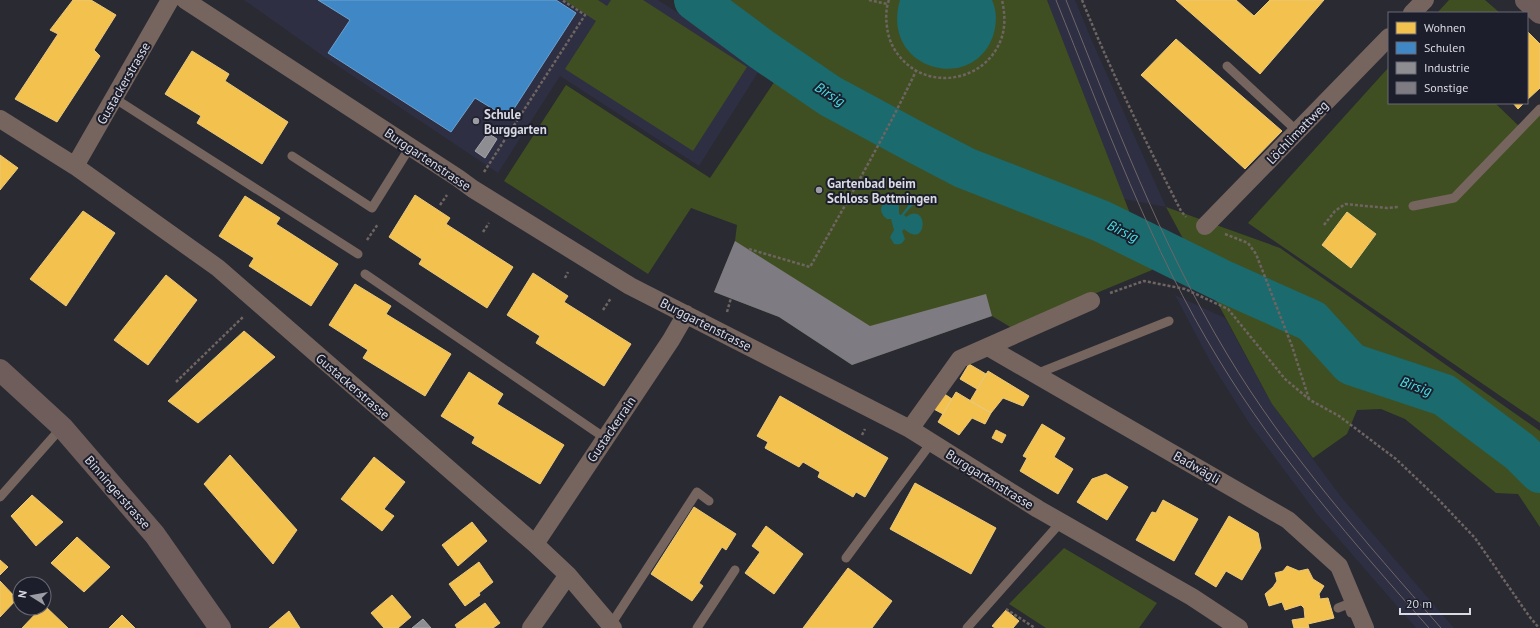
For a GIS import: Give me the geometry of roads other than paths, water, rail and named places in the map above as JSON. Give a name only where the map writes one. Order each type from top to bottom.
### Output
[{"type":"main road","points":[[1526,0],[1540,13]]},
{"type":"main road","name":"Binningerstrasse","points":[[0,370],[62,428],[155,534],[220,628]]},
{"type":"street","name":"Gustackerstrasse","points":[[75,166],[170,0]]},
{"type":"street","name":"Burggartenstrasse","points":[[185,0],[473,189],[630,286],[910,429],[1061,522],[1192,596],[1239,628]]},
{"type":"street","points":[[1413,12],[1425,0]]},
{"type":"street","name":"Löchlimattweg","points":[[1205,226],[1388,38]]},
{"type":"street","name":"Gustackerstrasse","points":[[0,119],[75,166],[218,268],[535,544],[568,575],[611,627]]},
{"type":"street","points":[[910,429],[960,359],[1091,301]]},
{"type":"street","name":"Gustackerrain","points":[[535,544],[671,340],[686,314]]},
{"type":"street","name":"Badwägli","points":[[988,346],[1288,520],[1338,566],[1365,628]]},
{"type":"street","points":[[531,628],[568,575]]},
{"type":"lane","points":[[1228,66],[1297,131]]},
{"type":"lane","points":[[114,98],[358,254]]},
{"type":"lane","points":[[1413,206],[1454,198],[1540,109]]},
{"type":"lane","points":[[292,156],[372,208],[410,147]]},
{"type":"lane","points":[[365,274],[605,438]]},
{"type":"lane","points":[[1036,374],[1169,321]]},
{"type":"lane","points":[[0,497],[62,428]]},
{"type":"lane","points":[[846,558],[931,443]]},
{"type":"lane","points":[[611,627],[697,492],[709,501]]},
{"type":"lane","points":[[967,628],[1061,522]]},
{"type":"lane","points":[[697,628],[735,570]]},
{"type":"lane","points":[[1338,608],[1348,604],[1356,628]]},
{"type":"water","points":[[900,0],[992,0],[996,18],[993,36],[982,54],[967,65],[949,69],[931,66],[915,57],[903,43],[897,24]]},
{"type":"water","points":[[887,200],[893,200],[897,203],[899,206],[899,214],[901,215],[908,206],[908,201],[913,200],[913,206],[904,215],[906,217],[914,214],[919,215],[922,219],[923,225],[918,234],[912,234],[904,229],[902,231],[905,239],[902,243],[894,244],[890,237],[894,230],[891,219],[884,217],[881,212],[882,205]]},
{"type":"waterway","name":"Birsig","points":[[695,0],[761,49],[830,96],[965,168],[1101,221],[1225,282],[1312,321],[1351,364],[1444,395],[1520,452],[1540,472]]},
{"type":"tram line","points":[[1056,0],[1111,138],[1150,229],[1171,274],[1219,360],[1266,431],[1292,465],[1345,531],[1429,628]]},
{"type":"tram line","points":[[1066,0],[1120,135],[1159,225],[1180,269],[1227,354],[1250,391],[1301,462],[1384,563],[1441,628]]},
{"type":"place","name":"Schule Burggarten","points":[[476,121]]},
{"type":"place","name":"Gartenbad beim Schloss Bottmingen","points":[[819,190]]}]
